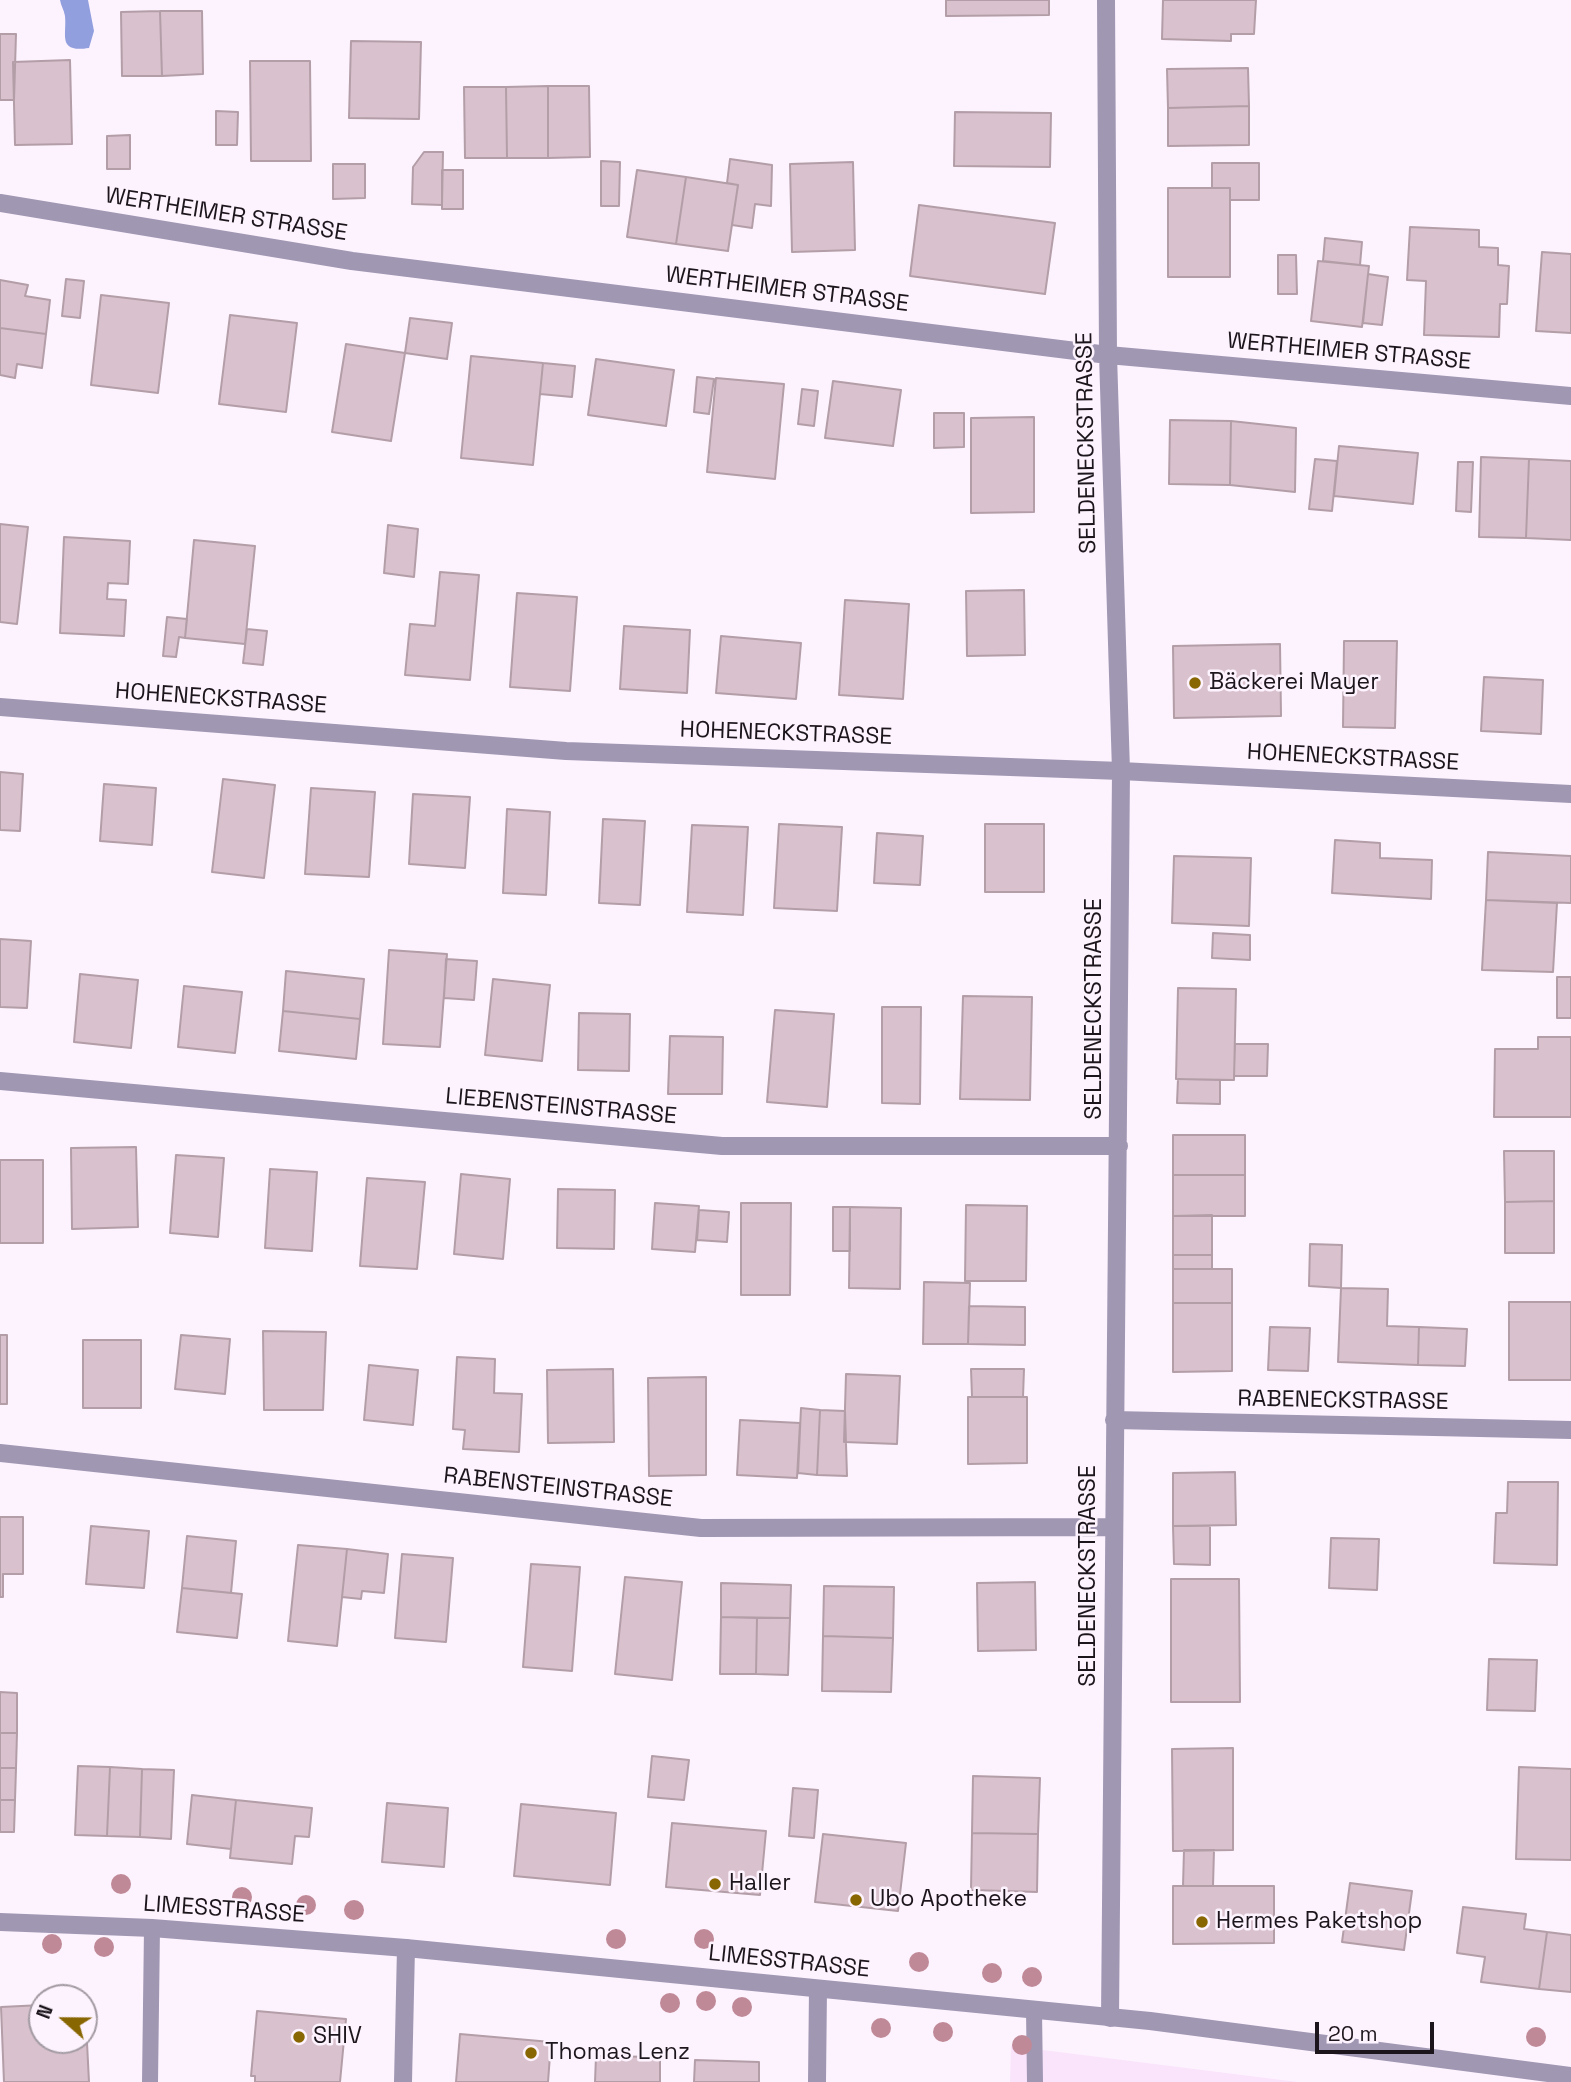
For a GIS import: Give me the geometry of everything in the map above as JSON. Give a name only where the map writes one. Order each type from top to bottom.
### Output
[{"type":"street","name":"SELDENECKSTRASSE","points":[[1106,0],[1108,355],[1121,771],[1110,2018]]},
{"type":"street","name":"WERTHEIMER STRASSE","points":[[0,203],[352,261],[1108,355],[1571,396]]},
{"type":"street","name":"HOHENECKSTRASSE","points":[[0,707],[566,751],[1121,771],[1571,794]]},
{"type":"street","name":"LIEBENSTEINSTRASSE","points":[[0,1081],[722,1146],[1119,1146]]},
{"type":"street","name":"RABENECKSTRASSE","points":[[1114,1420],[1571,1430]]},
{"type":"street","name":"RABENSTEINSTRASSE","points":[[0,1453],[701,1528],[1113,1527]]},
{"type":"street","name":"LIMESSTRASSE","points":[[0,1922],[152,1928],[406,1948],[1110,2018],[1571,2076]]},
{"type":"street","points":[[403,2082],[406,1948]]},
{"type":"street","points":[[817,2082],[818,1989]]},
{"type":"lane","points":[[150,2082],[152,1928]]},
{"type":"lane","points":[[1034,2011],[1035,2082]]},
{"type":"shaded area","points":[[1011,2046],[1298,2082],[1010,2082]]},
{"type":"water","points":[[60,0],[88,0],[94,31],[89,48],[72,48],[68,45],[65,16]]},
{"type":"building","points":[[946,0],[1049,0],[1049,15],[946,16]]},
{"type":"building","points":[[1163,0],[1256,0],[1254,34],[1231,34],[1231,41],[1162,39]]},
{"type":"building","points":[[160,11],[162,76],[122,76],[121,12]]},
{"type":"building","points":[[160,11],[202,11],[203,74],[162,76]]},
{"type":"building","points":[[0,34],[16,34],[14,100],[0,100]]},
{"type":"building","points":[[351,41],[421,42],[419,119],[349,118]]},
{"type":"building","points":[[70,60],[72,144],[15,145],[13,62]]},
{"type":"building","points":[[250,61],[310,61],[311,161],[251,161]]},
{"type":"building","points":[[1248,68],[1249,106],[1168,108],[1167,69]]},
{"type":"building","points":[[548,86],[548,158],[507,158],[506,87]]},
{"type":"building","points":[[548,86],[589,86],[590,157],[548,158]]},
{"type":"building","points":[[464,87],[506,87],[507,158],[465,158]]},
{"type":"building","points":[[1249,106],[1249,145],[1168,146],[1168,108]]},
{"type":"building","points":[[216,111],[238,112],[237,145],[216,145]]},
{"type":"building","points":[[955,112],[1051,113],[1050,167],[954,166]]},
{"type":"building","points":[[130,135],[130,169],[107,169],[107,136]]},
{"type":"building","points":[[424,152],[443,152],[442,205],[412,204],[413,167]]},
{"type":"building","points":[[730,159],[772,165],[771,206],[755,204],[752,228],[732,225],[738,185],[727,183]]},
{"type":"building","points":[[601,161],[620,162],[619,206],[601,206]]},
{"type":"building","points":[[853,162],[855,250],[792,252],[790,164]]},
{"type":"building","points":[[1212,163],[1259,163],[1259,200],[1230,200],[1230,188],[1212,188]]},
{"type":"building","points":[[333,164],[365,164],[365,198],[333,199]]},
{"type":"building","points":[[442,170],[463,170],[463,209],[442,209]]},
{"type":"building","points":[[637,170],[686,177],[676,244],[627,237]]},
{"type":"building","points":[[686,177],[738,185],[728,251],[676,244]]},
{"type":"building","points":[[1168,188],[1230,188],[1230,277],[1168,277]]},
{"type":"building","points":[[919,205],[1055,223],[1045,294],[910,276]]},
{"type":"building","points":[[1410,227],[1479,230],[1479,247],[1498,248],[1498,265],[1509,266],[1507,304],[1500,304],[1499,337],[1424,335],[1426,281],[1407,280]]},
{"type":"building","points":[[1325,238],[1362,242],[1360,265],[1323,261]]},
{"type":"building","points":[[1542,252],[1571,254],[1571,333],[1536,331]]},
{"type":"building","points":[[1278,255],[1296,255],[1297,294],[1278,294]]},
{"type":"building","points":[[1318,261],[1369,266],[1362,327],[1311,321]]},
{"type":"building","points":[[1368,274],[1388,277],[1382,325],[1363,323]]},
{"type":"building","points":[[66,279],[84,281],[80,318],[62,316]]},
{"type":"building","points":[[0,280],[28,285],[25,296],[50,300],[46,334],[0,328]]},
{"type":"building","points":[[101,295],[169,303],[158,393],[91,385]]},
{"type":"building","points":[[230,315],[297,323],[286,412],[219,404]]},
{"type":"building","points":[[410,318],[452,323],[447,359],[405,353]]},
{"type":"building","points":[[0,328],[46,334],[42,368],[17,364],[15,378],[0,375]]},
{"type":"building","points":[[346,344],[405,353],[391,441],[332,432]]},
{"type":"building","points":[[471,356],[543,363],[533,465],[461,458]]},
{"type":"building","points":[[596,359],[674,370],[666,426],[588,415]]},
{"type":"building","points":[[543,363],[575,366],[572,397],[540,394]]},
{"type":"building","points":[[697,377],[714,379],[709,414],[694,412]]},
{"type":"building","points":[[716,378],[784,384],[775,479],[707,472]]},
{"type":"building","points":[[833,381],[901,390],[893,446],[825,438]]},
{"type":"building","points":[[802,389],[818,391],[814,426],[798,424]]},
{"type":"building","points":[[934,413],[964,413],[964,447],[934,448]]},
{"type":"building","points":[[1034,417],[1034,512],[971,513],[971,418]]},
{"type":"building","points":[[1170,420],[1231,421],[1230,485],[1169,484]]},
{"type":"building","points":[[1231,421],[1296,428],[1295,492],[1230,485]]},
{"type":"building","points":[[1339,446],[1418,453],[1413,504],[1334,496]]},
{"type":"building","points":[[1481,457],[1529,459],[1526,538],[1479,537]]},
{"type":"building","points":[[1315,459],[1337,461],[1332,511],[1309,509]]},
{"type":"building","points":[[1529,459],[1571,461],[1571,540],[1526,538]]},
{"type":"building","points":[[1458,462],[1473,462],[1471,512],[1456,511]]},
{"type":"building","points":[[0,524],[28,527],[17,624],[0,622]]},
{"type":"building","points":[[388,525],[418,529],[414,577],[384,573]]},
{"type":"building","points":[[64,537],[130,541],[128,584],[108,583],[107,599],[126,600],[124,636],[60,633]]},
{"type":"building","points":[[194,540],[255,546],[245,644],[185,638]]},
{"type":"building","points":[[440,572],[479,575],[470,680],[405,675],[410,624],[435,626]]},
{"type":"building","points":[[1024,590],[1025,655],[967,656],[966,591]]},
{"type":"building","points":[[517,593],[577,597],[570,691],[510,687]]},
{"type":"building","points":[[845,600],[909,604],[903,699],[839,695]]},
{"type":"building","points":[[167,617],[187,619],[185,638],[179,637],[176,657],[163,656]]},
{"type":"building","points":[[624,626],[690,630],[687,693],[620,689]]},
{"type":"building","points":[[247,629],[267,631],[263,665],[243,663]]},
{"type":"building","points":[[721,636],[801,643],[796,699],[716,693]]},
{"type":"building","points":[[1344,641],[1397,641],[1395,728],[1343,727]]},
{"type":"building","points":[[1280,644],[1281,716],[1174,718],[1173,646]]},
{"type":"building","points":[[1484,677],[1543,680],[1541,734],[1481,731]]},
{"type":"building","points":[[0,772],[23,774],[20,831],[0,830]]},
{"type":"building","points":[[223,779],[275,785],[264,878],[212,872]]},
{"type":"building","points":[[104,784],[156,788],[152,845],[100,841]]},
{"type":"building","points":[[311,788],[375,792],[369,877],[305,874]]},
{"type":"building","points":[[413,794],[470,797],[465,868],[409,864]]},
{"type":"building","points":[[507,809],[550,812],[546,895],[503,893]]},
{"type":"building","points":[[603,819],[645,821],[640,905],[599,903]]},
{"type":"building","points":[[779,824],[842,827],[837,911],[774,908]]},
{"type":"building","points":[[985,824],[1044,824],[1044,892],[985,892]]},
{"type":"building","points":[[692,825],[748,827],[743,915],[687,912]]},
{"type":"building","points":[[877,833],[923,836],[920,885],[874,883]]},
{"type":"building","points":[[1335,840],[1380,843],[1380,858],[1432,860],[1431,899],[1332,893]]},
{"type":"building","points":[[1488,852],[1571,856],[1571,903],[1486,900]]},
{"type":"building","points":[[1174,856],[1251,858],[1249,926],[1172,923]]},
{"type":"building","points":[[1486,900],[1557,903],[1553,972],[1482,970]]},
{"type":"building","points":[[1213,933],[1250,935],[1250,960],[1212,958]]},
{"type":"building","points":[[0,939],[31,941],[27,1008],[0,1007]]},
{"type":"building","points":[[389,950],[447,954],[440,1047],[383,1044]]},
{"type":"building","points":[[446,959],[477,961],[474,1000],[444,998]]},
{"type":"building","points":[[286,971],[364,979],[360,1019],[283,1011]]},
{"type":"building","points":[[80,974],[138,980],[131,1048],[74,1042]]},
{"type":"building","points":[[1557,977],[1571,977],[1571,1018],[1557,1018]]},
{"type":"building","points":[[493,979],[550,985],[542,1061],[485,1055]]},
{"type":"building","points":[[184,986],[242,992],[235,1053],[178,1047]]},
{"type":"building","points":[[1178,988],[1236,989],[1234,1080],[1176,1079]]},
{"type":"building","points":[[963,996],[1032,997],[1030,1100],[960,1099]]},
{"type":"building","points":[[882,1007],[921,1007],[920,1104],[882,1103]]},
{"type":"building","points":[[775,1010],[834,1014],[827,1107],[767,1102]]},
{"type":"building","points":[[283,1011],[360,1019],[356,1059],[279,1051]]},
{"type":"building","points":[[579,1013],[630,1014],[629,1071],[578,1070]]},
{"type":"building","points":[[670,1036],[723,1037],[722,1094],[668,1094]]},
{"type":"building","points":[[1538,1037],[1571,1037],[1571,1117],[1494,1117],[1495,1049],[1538,1049]]},
{"type":"building","points":[[1235,1044],[1268,1044],[1267,1076],[1234,1076]]},
{"type":"building","points":[[1178,1079],[1220,1080],[1220,1104],[1177,1103]]},
{"type":"building","points":[[1173,1135],[1245,1135],[1245,1175],[1173,1175]]},
{"type":"building","points":[[136,1147],[138,1227],[72,1229],[71,1148]]},
{"type":"building","points":[[1504,1151],[1554,1151],[1554,1201],[1505,1202]]},
{"type":"building","points":[[176,1155],[224,1158],[218,1237],[170,1233]]},
{"type":"building","points":[[0,1160],[43,1160],[43,1243],[0,1243]]},
{"type":"building","points":[[270,1169],[317,1172],[312,1251],[265,1248]]},
{"type":"building","points":[[461,1174],[510,1179],[503,1259],[454,1254]]},
{"type":"building","points":[[1173,1175],[1245,1175],[1245,1216],[1173,1216]]},
{"type":"building","points":[[367,1178],[425,1182],[417,1269],[360,1266]]},
{"type":"building","points":[[558,1189],[615,1190],[614,1249],[557,1248]]},
{"type":"building","points":[[1554,1201],[1554,1253],[1505,1253],[1505,1202]]},
{"type":"building","points":[[655,1203],[699,1206],[695,1252],[652,1249]]},
{"type":"building","points":[[741,1203],[791,1203],[790,1295],[741,1295]]},
{"type":"building","points":[[966,1205],[1027,1206],[1026,1281],[965,1281]]},
{"type":"building","points":[[833,1207],[850,1207],[850,1251],[833,1251]]},
{"type":"building","points":[[850,1207],[901,1208],[900,1289],[849,1288]]},
{"type":"building","points":[[699,1210],[729,1212],[727,1242],[697,1240]]},
{"type":"building","points":[[1212,1215],[1212,1255],[1173,1255],[1173,1216]]},
{"type":"building","points":[[1310,1244],[1342,1245],[1341,1288],[1309,1286]]},
{"type":"building","points":[[1173,1255],[1212,1255],[1212,1269],[1173,1269]]},
{"type":"building","points":[[1173,1269],[1232,1269],[1232,1303],[1173,1303]]},
{"type":"building","points":[[924,1282],[970,1283],[968,1344],[923,1344]]},
{"type":"building","points":[[1341,1288],[1388,1289],[1387,1326],[1419,1327],[1418,1365],[1338,1362]]},
{"type":"building","points":[[1509,1302],[1571,1302],[1571,1380],[1509,1380]]},
{"type":"building","points":[[1173,1303],[1232,1303],[1232,1371],[1173,1372]]},
{"type":"building","points":[[969,1306],[1025,1307],[1025,1345],[968,1344]]},
{"type":"building","points":[[1270,1327],[1310,1328],[1308,1371],[1268,1370]]},
{"type":"building","points":[[1419,1327],[1467,1329],[1465,1366],[1418,1365]]},
{"type":"building","points":[[263,1331],[326,1332],[323,1410],[264,1410]]},
{"type":"building","points":[[0,1335],[7,1335],[7,1404],[0,1404]]},
{"type":"building","points":[[181,1335],[230,1339],[225,1394],[175,1389]]},
{"type":"building","points":[[83,1340],[141,1340],[141,1408],[83,1408]]},
{"type":"building","points":[[457,1357],[495,1359],[494,1393],[522,1394],[519,1452],[463,1449],[465,1430],[453,1429]]},
{"type":"building","points":[[369,1365],[418,1370],[413,1425],[364,1420]]},
{"type":"building","points":[[613,1369],[614,1442],[548,1443],[547,1370]]},
{"type":"building","points":[[971,1369],[1024,1369],[1023,1397],[972,1397]]},
{"type":"building","points":[[846,1374],[900,1376],[897,1444],[844,1442]]},
{"type":"building","points":[[706,1377],[706,1475],[649,1476],[648,1378]]},
{"type":"building","points":[[968,1397],[1027,1397],[1027,1463],[968,1464]]},
{"type":"building","points":[[801,1408],[820,1410],[817,1475],[798,1473]]},
{"type":"building","points":[[820,1410],[845,1411],[847,1476],[817,1475]]},
{"type":"building","points":[[740,1420],[800,1423],[797,1478],[737,1475]]},
{"type":"building","points":[[1235,1472],[1236,1525],[1173,1526],[1173,1473]]},
{"type":"building","points":[[1508,1482],[1558,1482],[1557,1565],[1494,1563],[1496,1513],[1507,1513]]},
{"type":"building","points":[[0,1517],[23,1517],[23,1574],[3,1574],[3,1597],[0,1597]]},
{"type":"building","points":[[91,1526],[149,1531],[144,1588],[86,1584]]},
{"type":"building","points":[[1173,1526],[1210,1526],[1210,1565],[1174,1564]]},
{"type":"building","points":[[187,1536],[236,1541],[231,1593],[182,1588]]},
{"type":"building","points":[[1331,1538],[1379,1539],[1377,1590],[1329,1588]]},
{"type":"building","points":[[298,1545],[347,1549],[337,1646],[288,1641]]},
{"type":"building","points":[[347,1549],[388,1554],[384,1593],[362,1591],[361,1599],[342,1597]]},
{"type":"building","points":[[402,1554],[453,1558],[446,1642],[395,1638]]},
{"type":"building","points":[[531,1564],[580,1567],[572,1671],[523,1667]]},
{"type":"building","points":[[625,1577],[682,1582],[672,1680],[615,1674]]},
{"type":"building","points":[[1171,1579],[1239,1579],[1240,1702],[1171,1702]]},
{"type":"building","points":[[1035,1582],[1036,1650],[978,1651],[977,1583]]},
{"type":"building","points":[[721,1583],[791,1585],[790,1618],[721,1617]]},
{"type":"building","points":[[824,1586],[894,1587],[893,1638],[823,1636]]},
{"type":"building","points":[[182,1588],[242,1594],[237,1638],[177,1632]]},
{"type":"building","points":[[721,1617],[757,1618],[756,1674],[720,1674]]},
{"type":"building","points":[[757,1618],[790,1618],[788,1675],[756,1674]]},
{"type":"building","points":[[823,1636],[893,1638],[891,1692],[822,1691]]},
{"type":"building","points":[[1489,1659],[1537,1660],[1535,1711],[1487,1710]]},
{"type":"building","points":[[0,1692],[17,1693],[17,1733],[0,1733]]},
{"type":"building","points":[[0,1733],[17,1733],[16,1768],[0,1768]]},
{"type":"building","points":[[1233,1748],[1233,1850],[1173,1851],[1172,1749]]},
{"type":"building","points":[[652,1756],[689,1760],[684,1800],[648,1797]]},
{"type":"building","points":[[78,1766],[110,1767],[107,1836],[75,1835]]},
{"type":"building","points":[[110,1767],[142,1769],[140,1837],[107,1836]]},
{"type":"building","points":[[1519,1767],[1571,1769],[1571,1860],[1516,1859]]},
{"type":"building","points":[[0,1768],[16,1768],[15,1800],[0,1800]]},
{"type":"building","points":[[142,1769],[174,1770],[171,1839],[140,1837]]},
{"type":"building","points":[[973,1776],[1040,1778],[1038,1834],[972,1833]]},
{"type":"building","points":[[793,1788],[818,1790],[814,1838],[789,1836]]},
{"type":"building","points":[[192,1795],[236,1800],[231,1849],[187,1844]]},
{"type":"building","points":[[0,1800],[15,1800],[14,1832],[0,1832]]},
{"type":"building","points":[[236,1800],[312,1808],[309,1837],[295,1836],[292,1864],[230,1858]]},
{"type":"building","points":[[387,1803],[448,1808],[444,1867],[382,1862]]},
{"type":"building","points":[[521,1804],[616,1813],[610,1885],[514,1876]]},
{"type":"building","points":[[672,1823],[766,1831],[760,1895],[666,1887]]},
{"type":"building","points":[[972,1833],[1038,1834],[1037,1892],[971,1890]]},
{"type":"building","points":[[823,1834],[906,1843],[898,1911],[815,1902]]},
{"type":"building","points":[[1184,1850],[1214,1850],[1213,1886],[1183,1886]]},
{"type":"building","points":[[1350,1883],[1412,1891],[1404,1950],[1342,1942]]},
{"type":"building","points":[[1173,1886],[1274,1886],[1274,1943],[1173,1944]]},
{"type":"building","points":[[1463,1907],[1526,1914],[1524,1929],[1547,1932],[1539,1989],[1481,1982],[1485,1957],[1457,1953]]},
{"type":"building","points":[[1547,1932],[1571,1935],[1571,1992],[1539,1989]]},
{"type":"building","points":[[28,2006],[28,2054],[88,2054],[89,2082],[4,2082],[1,2007]]},
{"type":"building","name":"SHIV","points":[[257,2011],[346,2019],[340,2082],[255,2082],[255,2076],[251,2076]]},
{"type":"building","points":[[460,2034],[551,2042],[548,2082],[456,2082]]},
{"type":"building","points":[[596,2056],[660,2057],[660,2082],[595,2082]]},
{"type":"building","points":[[695,2060],[759,2062],[759,2082],[694,2082]]},
{"type":"place","name":"Bäckerei Mayer","points":[[1195,683]]},
{"type":"place","name":"Haller","points":[[715,1884]]},
{"type":"place","name":"Ubo Apotheke","points":[[856,1900]]},
{"type":"place","name":"Hermes Paketshop","points":[[1202,1922]]},
{"type":"place","name":"SHIV","points":[[299,2037]]},
{"type":"place","name":"Thomas Lenz","points":[[531,2053]]}]
